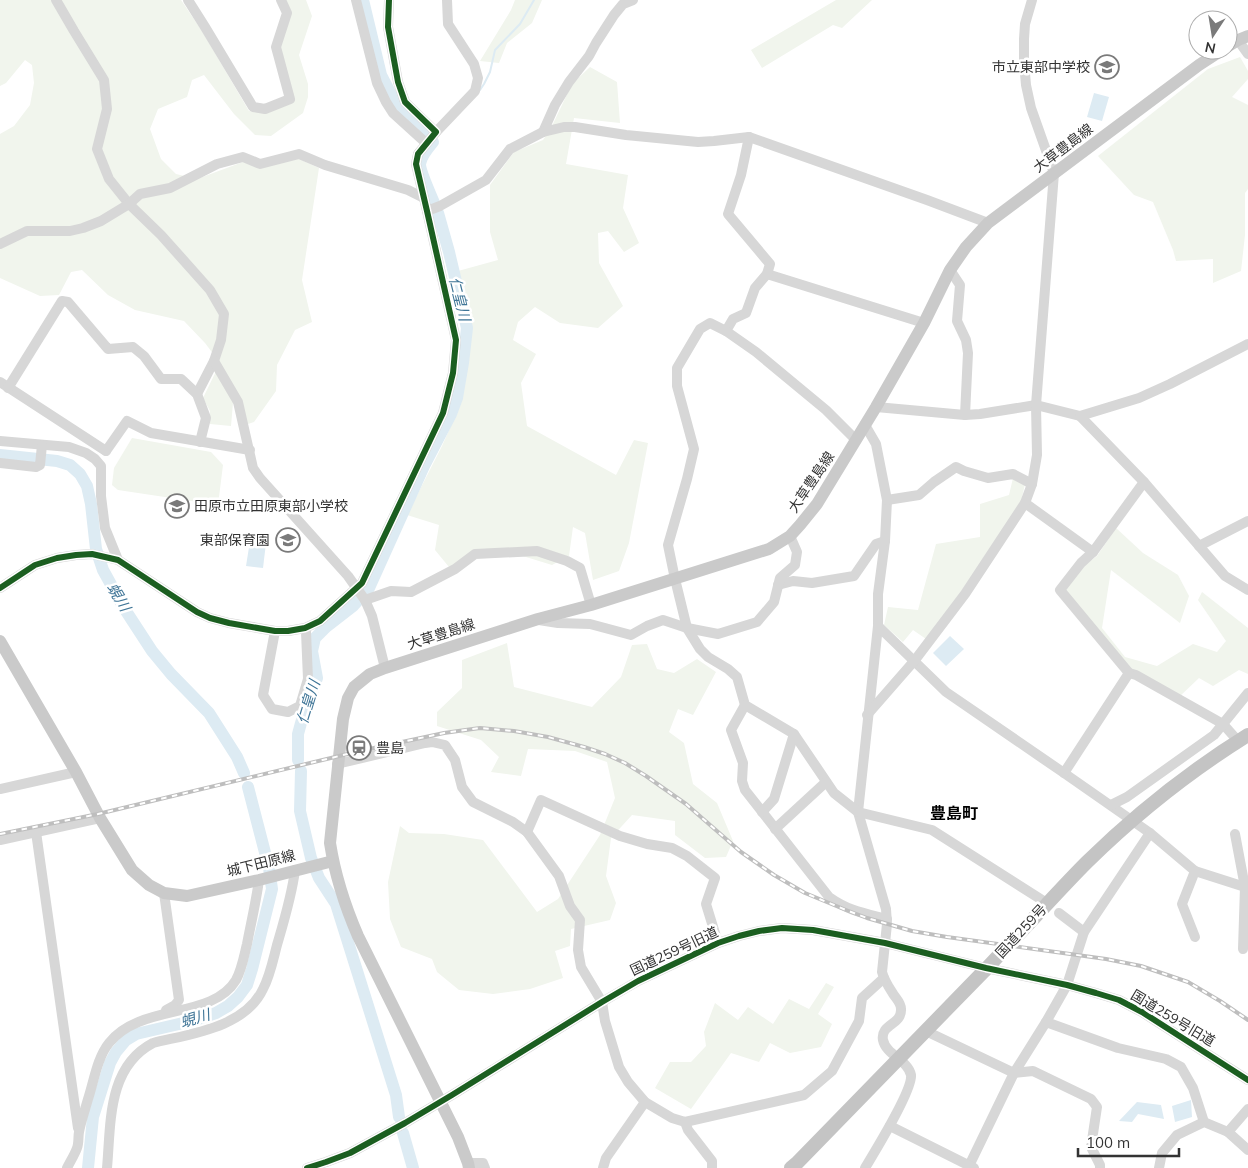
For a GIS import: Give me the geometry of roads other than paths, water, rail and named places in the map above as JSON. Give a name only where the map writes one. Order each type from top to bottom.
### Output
[{"type":"highway","name":"国道259号","points":[[791,1168],[985,970],[1088,861],[1177,783],[1243,738]]},
{"type":"main road","name":"大草豊島線","points":[[328,862],[342,719],[348,698],[354,687],[370,674],[385,668],[538,619],[591,605],[769,549],[790,536],[817,504],[856,440],[924,323],[950,270],[966,247],[988,223],[1207,60]]},
{"type":"main road","name":"城下田原線","points":[[0,641],[76,772],[100,818],[132,870],[149,885],[164,893],[187,896],[328,862]]},
{"type":"main road","points":[[328,862],[358,936],[458,1137],[469,1165]]},
{"type":"street","points":[[56,0],[104,80],[108,109],[97,149],[109,178],[129,204],[161,234],[210,290],[224,314],[221,340],[214,361],[197,394]]},
{"type":"street","points":[[188,0],[253,107],[265,109],[290,99],[276,47],[287,13],[281,0]]},
{"type":"street","points":[[356,0],[377,83],[386,102],[393,112],[426,143]]},
{"type":"street","points":[[389,0],[388,27],[398,82],[405,102],[436,132]]},
{"type":"street","points":[[0,588],[35,565],[57,558],[92,554],[118,560],[204,615],[229,623],[275,631],[288,631],[305,628],[320,621],[362,583],[443,413],[452,373],[456,340],[416,164],[418,154],[426,143],[475,91],[478,78],[474,64],[448,24],[447,0]]},
{"type":"street","points":[[544,132],[555,105],[569,82],[589,56],[614,15],[623,4],[633,0]]},
{"type":"street","points":[[867,715],[914,660],[965,594],[1026,503],[1032,484],[1037,455],[1036,405],[1054,173],[1031,108],[1026,85],[1024,62],[1025,24],[1032,0]]},
{"type":"street","points":[[1238,41],[1248,54]]},
{"type":"street","points":[[427,211],[440,206],[486,180],[510,149],[544,132],[575,126],[626,135],[698,142],[749,137],[988,223]]},
{"type":"street","points":[[726,331],[732,319],[746,312],[755,288],[767,274],[770,264],[728,214],[741,174],[749,137]]},
{"type":"street","points":[[0,244],[27,231],[70,231],[83,228],[101,221],[129,204],[140,194],[170,188],[217,164],[243,157],[260,164],[299,154],[326,165],[408,190],[424,198]]},
{"type":"street","points":[[950,270],[960,285],[957,321],[966,340],[968,353],[965,415]]},
{"type":"street","points":[[767,274],[924,323]]},
{"type":"street","points":[[106,451],[4,385],[62,301],[68,302],[108,349],[133,347],[144,356],[161,380],[181,379],[197,394],[206,418],[200,442]]},
{"type":"street","points":[[856,440],[826,410],[756,352],[726,331],[710,323],[700,329],[677,368],[677,386],[694,449],[688,479],[668,545],[687,628],[700,649],[708,657],[737,677],[745,704],[794,734],[834,793],[858,812],[932,830],[1042,900]]},
{"type":"street","points":[[876,407],[965,415],[1036,405],[1080,416],[1139,398],[1248,344]]},
{"type":"street","points":[[214,361],[238,402],[253,468],[348,576],[365,600],[372,616],[385,668]]},
{"type":"street","points":[[1080,416],[1144,482],[1225,576],[1248,590]]},
{"type":"street","points":[[106,451],[127,421],[151,434],[200,442],[251,454]]},
{"type":"street","points":[[865,425],[876,444],[887,500],[885,541],[878,594],[878,626],[858,812],[886,909],[887,919],[882,972],[901,1010],[898,1020],[885,1030],[883,1041],[886,1047],[904,1063],[910,1075],[910,1085],[890,1126],[865,1168]]},
{"type":"street","points":[[0,441],[41,455],[77,446],[106,451]]},
{"type":"street","points":[[69,447],[90,456],[101,466],[101,496],[105,528],[118,560]]},
{"type":"street","points":[[0,463],[36,467],[41,455]]},
{"type":"street","points":[[887,500],[920,495],[934,482],[956,467],[988,478],[1014,474],[1032,484]]},
{"type":"street","points":[[1144,482],[1092,552],[1060,590],[1129,673],[1136,675],[1223,724],[1243,738]]},
{"type":"street","points":[[1026,503],[1092,552]]},
{"type":"street","points":[[1199,546],[1248,521]]},
{"type":"street","points":[[538,619],[558,623],[590,624],[631,635],[663,620],[687,628],[718,634],[757,622],[774,602],[780,578],[795,564],[798,552],[790,536]]},
{"type":"street","points":[[778,585],[793,581],[812,583],[854,576],[876,544],[885,541]]},
{"type":"street","points":[[365,600],[391,591],[411,592],[455,569],[475,554],[537,551],[580,568],[591,605]]},
{"type":"street","points":[[878,626],[946,692],[1133,820],[1195,871],[1245,887]]},
{"type":"street","points":[[275,631],[263,695],[272,709],[288,712],[300,706],[308,679],[305,628]]},
{"type":"street","points":[[1064,773],[1129,673]]},
{"type":"street","points":[[1112,805],[1127,797],[1214,735],[1248,693]]},
{"type":"street","points":[[745,704],[731,730],[743,763],[742,781],[744,790],[829,897],[849,909],[887,919]]},
{"type":"street","points":[[762,812],[774,799],[794,734]]},
{"type":"street","points":[[338,764],[425,743],[432,742],[445,745],[455,760],[462,787],[473,802],[513,822],[527,832],[559,876],[570,906],[580,920],[578,950],[581,968],[602,1002],[605,1021],[619,1067],[628,1082],[645,1102],[672,1118],[685,1122],[804,1095],[832,1071],[859,1021],[862,998],[884,978]]},
{"type":"street","points":[[0,789],[76,772]]},
{"type":"street","points":[[775,829],[826,782]]},
{"type":"street","points":[[527,832],[541,800],[620,836],[647,844],[672,848],[687,856],[715,878],[706,904],[718,943]]},
{"type":"street","points":[[0,840],[100,818]]},
{"type":"street","points":[[36,832],[79,1132]]},
{"type":"street","points":[[890,1126],[970,1167],[1014,1073],[1046,1022],[1066,985],[1084,932],[1150,833]]},
{"type":"street","points":[[1235,834],[1245,887],[1243,948]]},
{"type":"street","points":[[107,1168],[109,1130],[114,1100],[125,1067],[143,1048],[153,1043],[221,1025],[250,1008],[259,998],[271,967],[301,869]]},
{"type":"street","points":[[1195,871],[1182,904],[1195,937]]},
{"type":"street","points":[[154,1016],[194,1007],[212,1000],[225,993],[235,982],[241,970],[259,880]]},
{"type":"street","points":[[67,1168],[77,1147],[79,1132],[100,1059],[109,1043],[123,1029],[175,1006],[179,1000],[164,893]]},
{"type":"street","points":[[1059,913],[1084,932]]},
{"type":"street","name":"国道259号旧道","points":[[307,1168],[350,1153],[405,1123],[638,981],[718,943],[759,931],[782,928],[813,930],[885,943],[986,968],[1066,985],[1119,1000],[1142,1012],[1248,1080]]},
{"type":"street","points":[[1046,1022],[1118,1048],[1166,1059],[1181,1067],[1193,1088],[1204,1122]]},
{"type":"street","points":[[926,1030],[1014,1073],[1033,1072],[1091,1099],[1097,1107],[1091,1147],[1100,1168]]},
{"type":"street","points":[[603,1168],[606,1158],[645,1102]]},
{"type":"street","points":[[1228,1132],[1248,1109]]},
{"type":"street","points":[[685,1122],[688,1130],[712,1161],[712,1168]]},
{"type":"street","points":[[1159,1168],[1162,1153],[1177,1135],[1204,1122],[1228,1132],[1248,1150]]},
{"type":"street","points":[[469,1165],[483,1163],[486,1168]]},
{"type":"waterway","name":"仁皇川","points":[[363,0],[381,75],[396,104],[427,134]]},
{"type":"waterway","points":[[480,90],[490,72],[495,50],[520,24],[534,0]]},
{"type":"waterway","name":"仁皇川","points":[[433,142],[423,155],[420,168],[434,203]]},
{"type":"waterway","name":"仁皇川","points":[[298,760],[298,734],[317,678],[312,651],[315,638],[353,606],[369,588],[457,398],[467,328],[438,213]]},
{"type":"waterway","name":"蜆川","points":[[0,455],[57,461],[70,465],[80,474],[87,486],[96,549],[103,570],[124,608],[152,651],[171,674],[209,713],[237,757],[244,773]]},
{"type":"waterway","name":"仁皇川","points":[[301,771],[300,811],[311,858],[319,878],[336,904],[396,1095],[399,1117]]},
{"type":"waterway","name":"蜆川","points":[[88,1168],[93,1117],[110,1063],[126,1040],[136,1034],[192,1021],[216,1013],[238,997],[247,985],[272,889],[269,868],[248,787]]},
{"type":"waterway","name":"仁皇川","points":[[403,1133],[413,1168]]},
{"type":"railway","points":[[0,834],[98,814],[360,751],[444,733],[480,728],[514,731],[548,737],[584,747],[625,763],[686,804],[741,852],[774,875],[805,893],[846,910],[912,931],[1106,959],[1141,966],[1188,982],[1248,1020]]},
{"type":"place","name":"市立東部中学校","points":[[1107,67]]},
{"type":"place","name":"田原市立田原東部小学校","points":[[177,506]]},
{"type":"place","name":"東部保育園","points":[[288,540]]},
{"type":"place","name":"豊島","points":[[359,748]]},
{"type":"district","name":"豊島町","points":[[954,813]]}]
